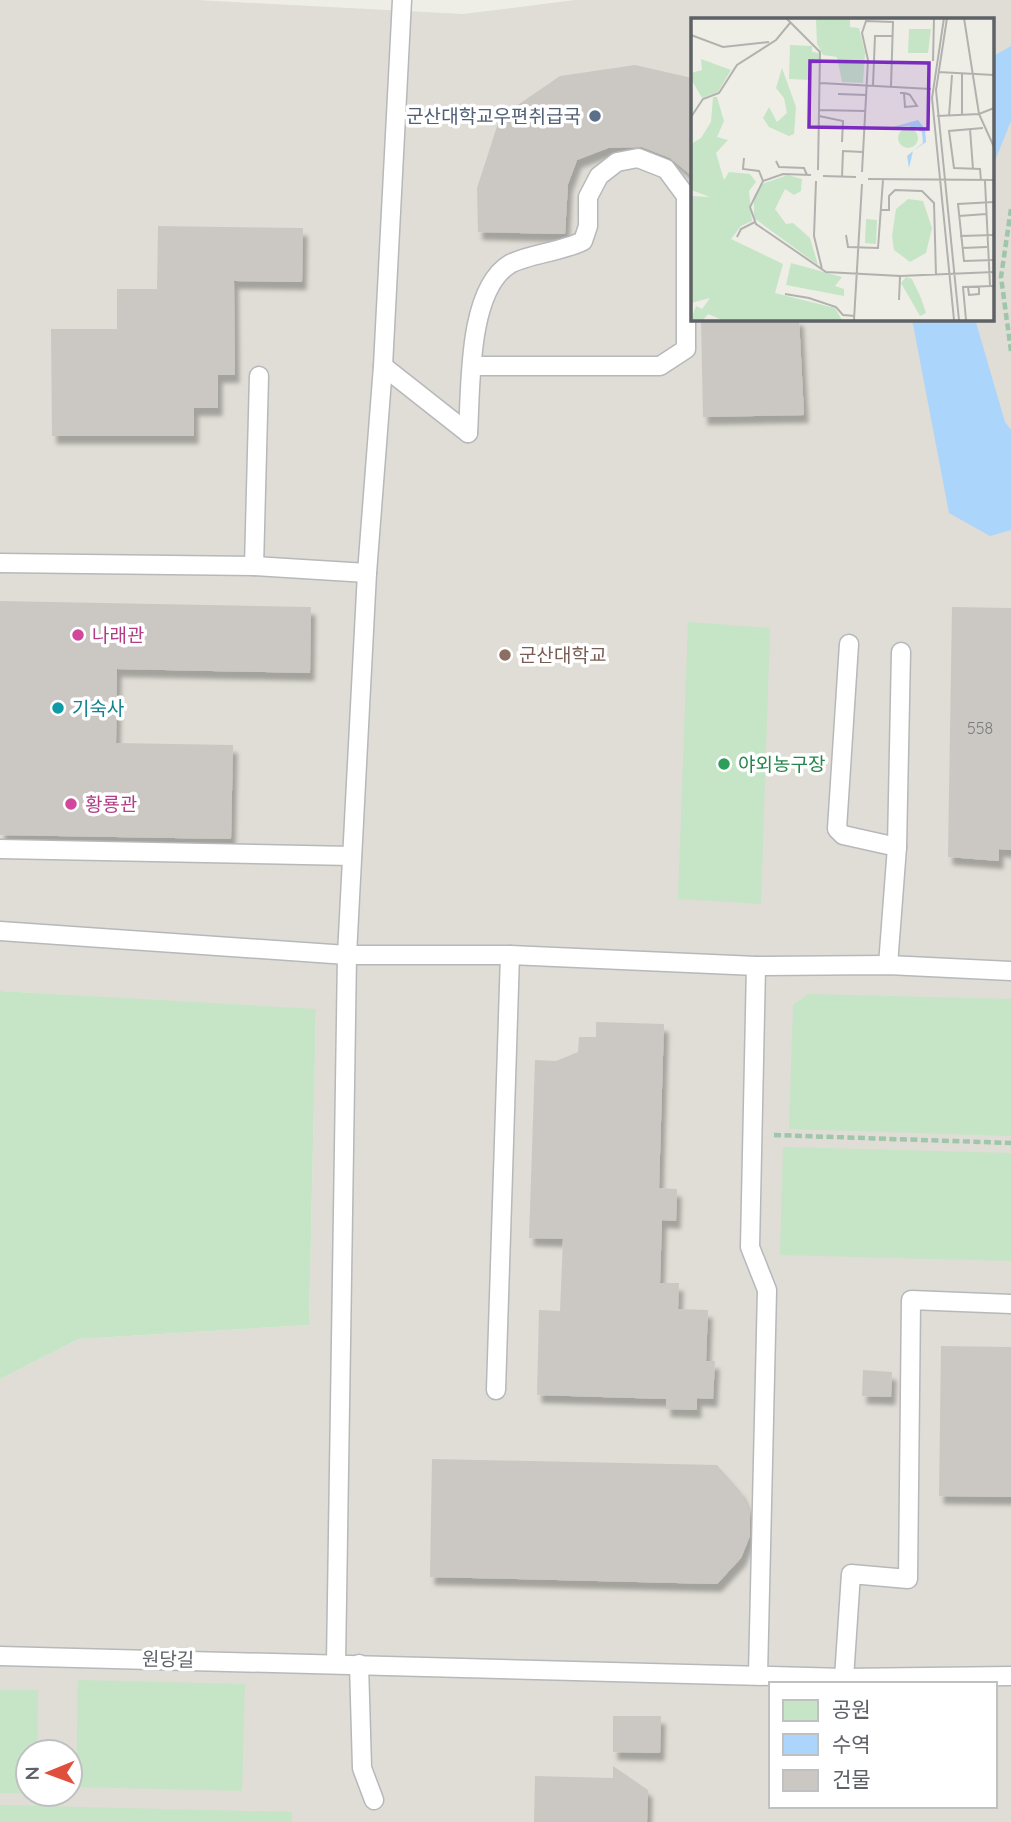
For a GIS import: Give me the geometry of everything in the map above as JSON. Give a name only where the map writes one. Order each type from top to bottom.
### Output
[{"type":"lane","points":[[336,1663],[346,955],[367,573],[383,366],[402,0]]},
{"type":"lane","points":[[383,366],[468,433],[472,366],[481,304],[493,281],[511,264],[566,250],[583,241],[588,226],[588,197],[599,176],[617,162],[638,158],[666,169],[687,196],[685,349],[660,366],[472,366]]},
{"type":"lane","points":[[254,566],[259,376]]},
{"type":"lane","points":[[0,563],[254,566],[367,573]]},
{"type":"lane","points":[[849,644],[837,829],[843,835],[897,847]]},
{"type":"lane","points":[[888,965],[897,847],[901,652]]},
{"type":"lane","points":[[0,849],[352,856]]},
{"type":"lane","points":[[0,931],[346,955],[510,955],[756,966],[888,965],[1011,971]]},
{"type":"lane","points":[[496,1390],[510,955]]},
{"type":"lane","points":[[756,966],[750,1247],[767,1290],[758,1675]]},
{"type":"lane","points":[[844,1678],[851,1574],[908,1579],[911,1300],[1011,1304]]},
{"type":"lane","name":"원당길","points":[[0,1656],[844,1678],[1011,1676]]},
{"type":"lane","points":[[359,1664],[362,1768],[374,1800]]},
{"type":"path","points":[[1011,209],[1001,277],[1011,351]]},
{"type":"path","points":[[993,278],[1001,277]]},
{"type":"path","points":[[752,1134],[1011,1143]]},
{"type":"shaded area","name":"군산대학교","points":[[0,0],[196,0],[463,14],[575,0],[1011,0],[1011,1822],[0,1822],[0,1379],[79,1339],[309,1325],[316,1010],[0,991]]},
{"type":"green space","name":"야외농구장","points":[[688,622],[770,628],[761,904],[678,899]]},
{"type":"green space","points":[[0,991],[316,1009],[309,1325],[79,1339],[0,1379]]},
{"type":"green space","points":[[808,994],[1011,999],[1011,1136],[789,1129],[793,1005]]},
{"type":"green space","points":[[783,1147],[1011,1153],[1011,1261],[780,1255]]},
{"type":"green space","points":[[78,1680],[245,1684],[242,1791],[84,1787],[84,1738],[77,1738]]},
{"type":"green space","points":[[0,1690],[38,1690],[37,1738],[14,1738],[14,1793],[0,1793]]},
{"type":"green space","points":[[0,1805],[14,1805],[14,1808],[292,1812],[292,1822],[0,1822]]},
{"type":"water","points":[[1011,46],[1011,121],[993,166],[993,56]]},
{"type":"water","points":[[912,320],[975,320],[1005,422],[1011,430],[1011,530],[990,536],[949,513]]},
{"type":"building","points":[[635,65],[691,78],[691,175],[670,158],[642,147],[608,148],[577,160],[568,184],[565,234],[478,232],[477,188],[500,117],[560,76]]},
{"type":"building","points":[[158,226],[303,228],[302,282],[234,281],[235,375],[218,375],[218,408],[194,408],[194,436],[52,436],[51,329],[117,329],[117,289],[157,289]]},
{"type":"building","points":[[701,320],[799,320],[804,415],[703,417]]},
{"type":"building","name":"기숙사","points":[[0,601],[311,607],[310,673],[117,669],[116,743],[233,745],[231,839],[0,835]]},
{"type":"building","points":[[952,607],[1011,608],[1011,850],[999,849],[999,861],[948,857]]},
{"type":"building","points":[[596,1022],[664,1024],[659,1188],[677,1189],[676,1221],[662,1220],[660,1283],[679,1283],[678,1309],[708,1310],[706,1361],[715,1361],[713,1399],[697,1398],[697,1410],[666,1409],[666,1399],[537,1395],[539,1310],[560,1311],[563,1239],[529,1238],[535,1060],[556,1061],[578,1052],[579,1037],[596,1037]]},
{"type":"building","points":[[941,1346],[1011,1347],[1011,1497],[939,1496]]},
{"type":"building","points":[[863,1370],[892,1372],[891,1397],[862,1396]]},
{"type":"building","points":[[432,1459],[717,1465],[740,1491],[750,1513],[750,1536],[741,1558],[717,1584],[430,1577]]},
{"type":"building","points":[[613,1716],[661,1716],[660,1753],[613,1752]]},
{"type":"building","points":[[613,1766],[648,1790],[647,1822],[534,1822],[535,1776],[613,1778]]},
{"type":"place","name":"군산대학교우편취급국","points":[[595,116]]},
{"type":"place","name":"나래관","points":[[78,635]]},
{"type":"place","name":"군산대학교","points":[[505,655]]},
{"type":"place","name":"기숙사","points":[[58,708]]},
{"type":"place","name":"야외농구장","points":[[724,764]]},
{"type":"place","name":"황룡관","points":[[71,804]]}]
